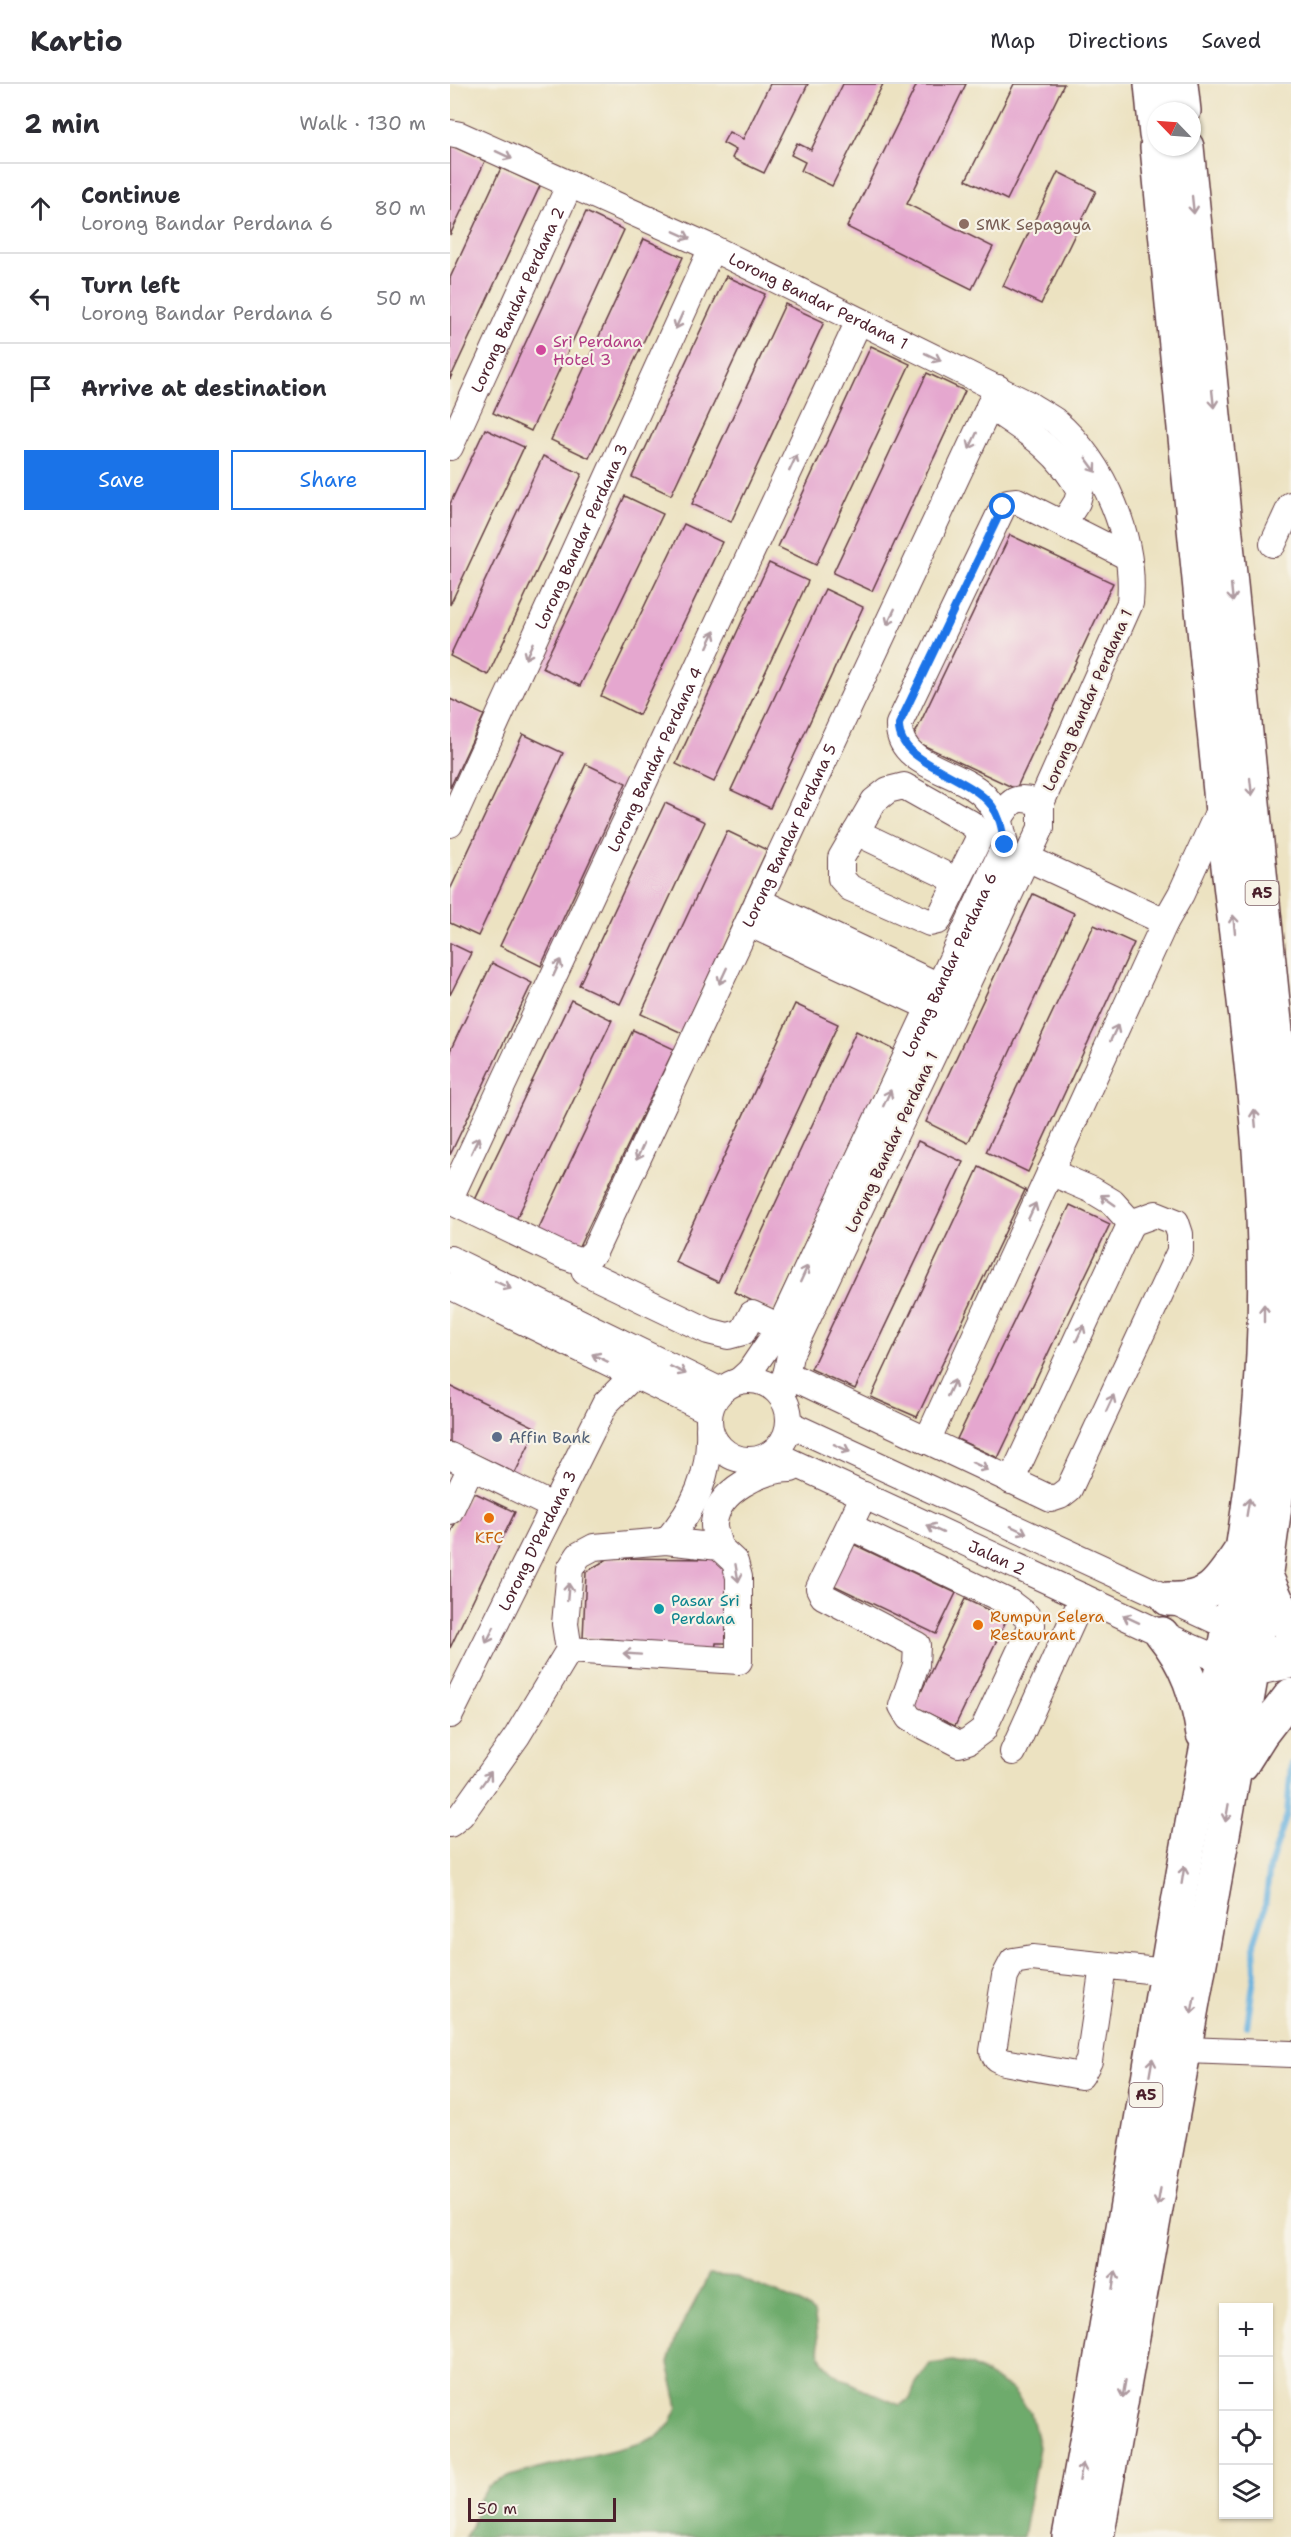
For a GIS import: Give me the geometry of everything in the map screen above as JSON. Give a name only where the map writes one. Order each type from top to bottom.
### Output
[{"type":"highway","points":[[1151,84],[1153,102]]},
{"type":"highway","points":[[1181,84],[1183,102]]},
{"type":"highway","name":"A5","points":[[1158,156],[1221,806],[1254,1108],[1264,1235],[1263,1351],[1256,1456],[1240,1550],[1243,1633]]},
{"type":"highway","name":"A5","points":[[1084,2534],[1186,2050],[1234,1777],[1237,1667],[1243,1633],[1266,1576],[1281,1463],[1291,1350],[1291,1222],[1282,1101],[1188,156]]},
{"type":"highway","points":[[1168,1599],[1185,1600],[1200,1597],[1218,1585],[1240,1550]]},
{"type":"highway","points":[[1266,1576],[1291,1632]]},
{"type":"highway","points":[[1162,1634],[1177,1652],[1194,1688],[1206,1751]]},
{"type":"highway","name":"A5","points":[[1084,2534],[1167,1972],[1206,1751],[1237,1667]]},
{"type":"highway","points":[[1234,1777],[1261,1734],[1291,1695]]},
{"type":"street","name":"Lorong Bandar Perdana 1","points":[[450,133],[460,135],[569,186],[712,248],[860,321],[993,397],[1055,422],[1087,459],[1118,510],[1132,577],[1130,603],[1041,804],[1041,828],[795,1345],[784,1385]]},
{"type":"street","name":"Lorong Bandar Perdana 2","points":[[450,447],[569,186]]},
{"type":"street","name":"Lorong Bandar Perdana 3","points":[[450,824],[712,248]]},
{"type":"street","name":"Lorong Bandar Perdana 4","points":[[450,1199],[860,321]]},
{"type":"street","points":[[993,397],[1049,448],[1070,471],[1080,490],[1077,502],[1063,524]]},
{"type":"street","name":"Lorong Bandar Perdana 5","points":[[573,1259],[594,1251],[993,397]]},
{"type":"street","name":"Lorong Bandar Perdana 6","points":[[720,1403],[750,1371],[780,1327],[1005,845],[1000,819],[992,805],[976,789],[915,756],[903,745],[899,734],[899,724],[1003,507],[1008,502],[1017,501],[1128,557]]},
{"type":"street","points":[[1273,544],[1291,505]]},
{"type":"street","points":[[904,786],[915,756]]},
{"type":"street","points":[[938,921],[926,921],[850,888],[841,878],[841,858],[874,801],[888,790],[904,786],[976,828],[979,838],[938,921],[939,933],[951,962]]},
{"type":"street","points":[[1000,819],[1010,803],[1017,799],[1041,804]]},
{"type":"street","points":[[927,1441],[1165,922],[1181,894],[1221,806]]},
{"type":"street","points":[[856,832],[958,881]]},
{"type":"street","points":[[1027,858],[1165,922]]},
{"type":"street","points":[[753,912],[934,997]]},
{"type":"street","points":[[1050,1172],[1092,1190],[1112,1202],[1131,1223]]},
{"type":"street","points":[[450,1199],[573,1259],[585,1272],[708,1330],[728,1336],[743,1332],[752,1314],[780,1327]]},
{"type":"street","points":[[666,1541],[684,1521],[702,1481],[710,1456],[720,1403],[752,1379],[774,1388],[784,1385],[927,1441],[1011,1481],[1051,1499],[1060,1497],[1070,1489],[1180,1251],[1180,1234],[1176,1222],[1156,1214],[1131,1223],[1011,1481]]},
{"type":"street","points":[[450,1259],[720,1403]]},
{"type":"street","points":[[450,1286],[634,1375],[720,1403]]},
{"type":"street","name":"Lorong D'Perdana 3","points":[[450,1715],[593,1426],[605,1404],[634,1375]]},
{"type":"street","points":[[720,1403],[715,1441],[723,1451],[735,1458],[748,1460],[760,1458],[772,1453],[781,1444],[789,1424],[784,1385]]},
{"type":"street","name":"Jalan 2","points":[[789,1424],[1243,1633],[1291,1664]]},
{"type":"street","name":"Jalan 2","points":[[772,1453],[1237,1667]]},
{"type":"street","points":[[450,1511],[461,1461],[554,1507]]},
{"type":"street","points":[[569,1650],[739,1661],[739,1577],[735,1562],[719,1547],[714,1525],[718,1509],[730,1495],[750,1480],[780,1469],[807,1469]]},
{"type":"street","points":[[849,1527],[1010,1603],[1027,1616],[1032,1625],[983,1730],[968,1742],[959,1744],[909,1718],[902,1706],[916,1665],[917,1645],[824,1596],[819,1588],[864,1495]]},
{"type":"street","points":[[450,1824],[461,1815],[517,1736],[569,1650],[565,1624],[570,1569],[579,1555],[594,1547],[666,1541],[719,1547]]},
{"type":"street","points":[[1013,1752],[1083,1597]]},
{"type":"street","points":[[1237,1667],[1291,1664]]},
{"type":"street","points":[[1103,1966],[1089,2061],[1081,2076],[1004,2062],[996,2058],[993,2051],[1005,1976],[1013,1961],[1032,1958],[1167,1972]]},
{"type":"street","points":[[1186,2050],[1291,2054]]},
{"type":"green space","points":[[709,2275],[736,2277],[799,2302],[814,2313],[820,2355],[828,2367],[846,2381],[900,2405],[910,2399],[916,2383],[930,2364],[952,2361],[971,2365],[1011,2389],[1031,2413],[1039,2447],[1023,2537],[465,2537],[472,2527],[479,2500],[488,2486],[510,2476],[641,2443],[658,2436],[670,2424],[678,2407],[668,2363],[676,2337]]},
{"type":"building","points":[[770,84],[808,84],[764,173],[732,158],[736,150],[723,143],[729,132],[743,139]]},
{"type":"building","points":[[843,84],[883,84],[832,186],[801,171],[805,162],[791,155],[797,143],[811,150]]},
{"type":"building","points":[[917,84],[966,84],[907,204],[993,247],[972,289],[847,227]]},
{"type":"building","points":[[1014,84],[1064,84],[1007,200],[966,180]]},
{"type":"building","points":[[450,145],[485,161],[450,235]]},
{"type":"building","points":[[501,168],[540,186],[450,379],[450,278]]},
{"type":"building","points":[[1058,172],[1096,191],[1041,304],[1003,286]]},
{"type":"building","points":[[586,212],[624,230],[531,431],[493,413]]},
{"type":"building","points":[[644,239],[683,257],[589,458],[551,440]]},
{"type":"building","points":[[726,276],[765,294],[671,495],[632,477]]},
{"type":"building","points":[[785,304],[824,322],[731,522],[692,504]]},
{"type":"building","points":[[871,346],[910,364],[816,565],[778,547]]},
{"type":"building","points":[[927,373],[965,391],[872,591],[833,573]]},
{"type":"building","points":[[485,429],[524,447],[450,605],[450,504]]},
{"type":"building","points":[[543,456],[582,474],[488,675],[450,656]]},
{"type":"building","points":[[625,496],[663,514],[580,686],[542,668]]},
{"type":"building","points":[[684,524],[722,542],[639,715],[601,696]]},
{"type":"building","points":[[1010,535],[1113,583],[1016,789],[912,740]]},
{"type":"building","points":[[769,563],[808,581],[714,782],[676,764]]},
{"type":"building","points":[[825,589],[863,607],[770,808],[731,790]]},
{"type":"building","points":[[450,699],[484,715],[450,788]]},
{"type":"building","points":[[523,734],[563,753],[478,936],[450,923],[450,890]]},
{"type":"building","points":[[586,764],[626,783],[541,966],[500,946]]},
{"type":"building","points":[[665,803],[705,822],[620,1004],[579,985]]},
{"type":"building","points":[[727,831],[767,850],[682,1033],[641,1014]]},
{"type":"building","points":[[1033,894],[1074,913],[968,1143],[926,1122]]},
{"type":"building","points":[[1094,925],[1134,943],[1028,1172],[986,1152]]},
{"type":"building","points":[[450,943],[471,953],[450,995]]},
{"type":"building","points":[[492,963],[532,983],[450,1155],[450,1051]]},
{"type":"building","points":[[571,1000],[612,1020],[515,1222],[474,1202]]},
{"type":"building","points":[[795,1004],[838,1024],[718,1282],[675,1262]]},
{"type":"building","points":[[633,1030],[674,1049],[577,1251],[537,1232]]},
{"type":"building","points":[[856,1031],[895,1050],[773,1311],[734,1292]]},
{"type":"building","points":[[918,1141],[963,1162],[855,1389],[811,1369]]},
{"type":"building","points":[[979,1167],[1025,1190],[917,1417],[871,1397]]},
{"type":"building","points":[[1070,1205],[1110,1224],[998,1458],[957,1439]]},
{"type":"building","points":[[450,1386],[537,1428],[515,1473],[450,1442]]},
{"type":"building","points":[[471,1491],[515,1512],[450,1648],[450,1534]]},
{"type":"building","points":[[849,1542],[956,1593],[936,1634],[829,1583]]},
{"type":"building","name":"Pasar Sri Perdana","points":[[609,1558],[715,1559],[735,1580],[732,1643],[716,1643],[715,1652],[612,1648],[612,1639],[583,1638],[586,1572]]},
{"type":"building","points":[[965,1599],[1007,1619],[955,1726],[914,1707]]},
{"type":"waterway","points":[[1247,2026],[1255,1971],[1254,1943],[1264,1913],[1270,1866],[1287,1815],[1291,1764]]},
{"type":"place","name":"SMK Sepagaya","points":[[964,224]]},
{"type":"place","name":"Sri Perdana Hotel 3","points":[[541,350]]},
{"type":"place","name":"Affin Bank","points":[[497,1437]]},
{"type":"place","name":"KFC","points":[[489,1518]]},
{"type":"place","name":"Pasar Sri Perdana","points":[[659,1609]]},
{"type":"place","name":"Rumpun Selera Restaurant","points":[[978,1625]]},
{"type":"route","points":[[1003,507],[899,724],[899,734],[903,745],[915,756],[976,789],[992,805],[1000,819],[1005,845]]}]
